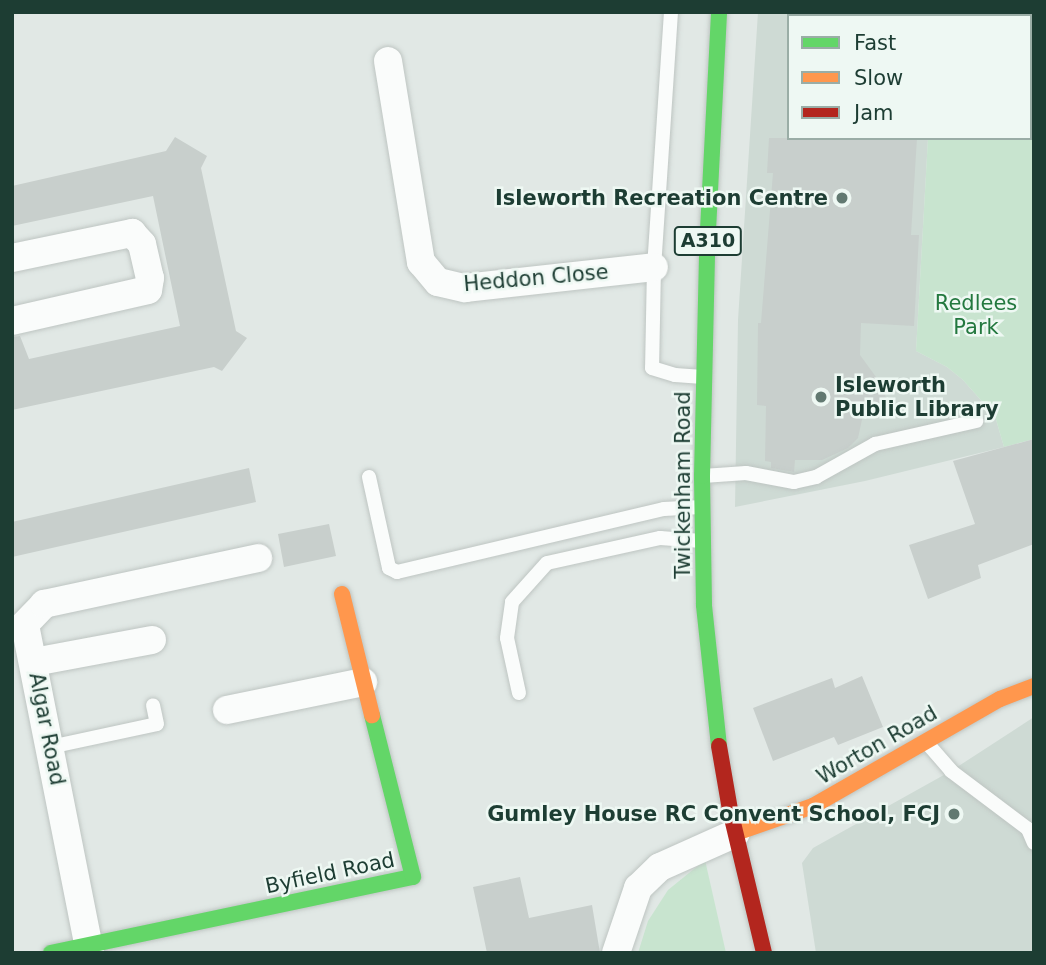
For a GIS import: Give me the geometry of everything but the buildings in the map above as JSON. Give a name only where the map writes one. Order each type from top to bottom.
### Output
[{"type":"street","name":"Twickenham Road","points":[[719,12],[705,377],[702,541],[715,724],[736,833],[764,953]]},
{"type":"street","name":"Heddon Close","points":[[388,61],[421,262],[438,282],[465,288],[654,267]]},
{"type":"street","points":[[12,258],[132,233],[142,244],[150,278],[148,290],[12,321]]},
{"type":"street","points":[[152,640],[24,645],[25,624],[44,604],[258,558]]},
{"type":"street","name":"Byfield Road","points":[[51,953],[90,949],[413,877],[342,594]]},
{"type":"street","name":"Algar Road","points":[[24,645],[50,747],[90,949]]},
{"type":"street","points":[[227,710],[363,682]]},
{"type":"street","name":"Worton Road","points":[[736,833],[813,806],[1000,699],[1034,686]]},
{"type":"street","points":[[617,953],[638,888],[660,867],[736,833]]},
{"type":"lane","points":[[671,12],[654,267],[652,368],[675,375],[705,377]]},
{"type":"lane","points":[[702,476],[746,473],[794,482],[816,477],[875,444],[976,421]]},
{"type":"lane","points":[[369,477],[388,568],[397,572],[664,509],[702,507]]},
{"type":"lane","points":[[519,693],[508,638],[512,602],[547,563],[660,538],[702,541]]},
{"type":"lane","points":[[50,747],[157,724],[153,705]]},
{"type":"lane","points":[[926,742],[951,771],[1028,829],[1034,843]]},
{"type":"shaded area","points":[[758,12],[935,12],[787,14],[787,140],[928,140],[916,351],[947,367],[963,380],[995,416],[1004,447],[865,481],[735,507],[738,320]]},
{"type":"shaded area","name":"Gumley House RC Convent School, FCJ","points":[[1034,717],[1034,953],[816,953],[802,863],[813,848],[951,771]]},
{"type":"green space","name":"Redlees Park","points":[[1034,12],[1034,439],[1004,447],[995,416],[963,380],[947,367],[916,351],[928,140],[1032,140],[1032,14],[935,14]]},
{"type":"green space","points":[[705,860],[726,953],[638,953],[648,921],[668,890]]},
{"type":"traffic: fast","points":[[719,12],[707,250],[702,476],[704,605],[719,746]]},
{"type":"traffic: fast","points":[[51,953],[413,877],[372,715]]},
{"type":"traffic: slow","points":[[342,594],[372,715]]},
{"type":"traffic: slow","points":[[736,833],[813,806],[1000,699],[1034,686]]},
{"type":"traffic: jam","points":[[719,746],[730,810],[764,953]]},
{"type":"place","name":"Isleworth Recreation Centre","points":[[842,198]]},
{"type":"place","name":"Isleworth Public Library","points":[[821,397]]},
{"type":"place","name":"Gumley House RC Convent School, FCJ","points":[[954,814]]}]
